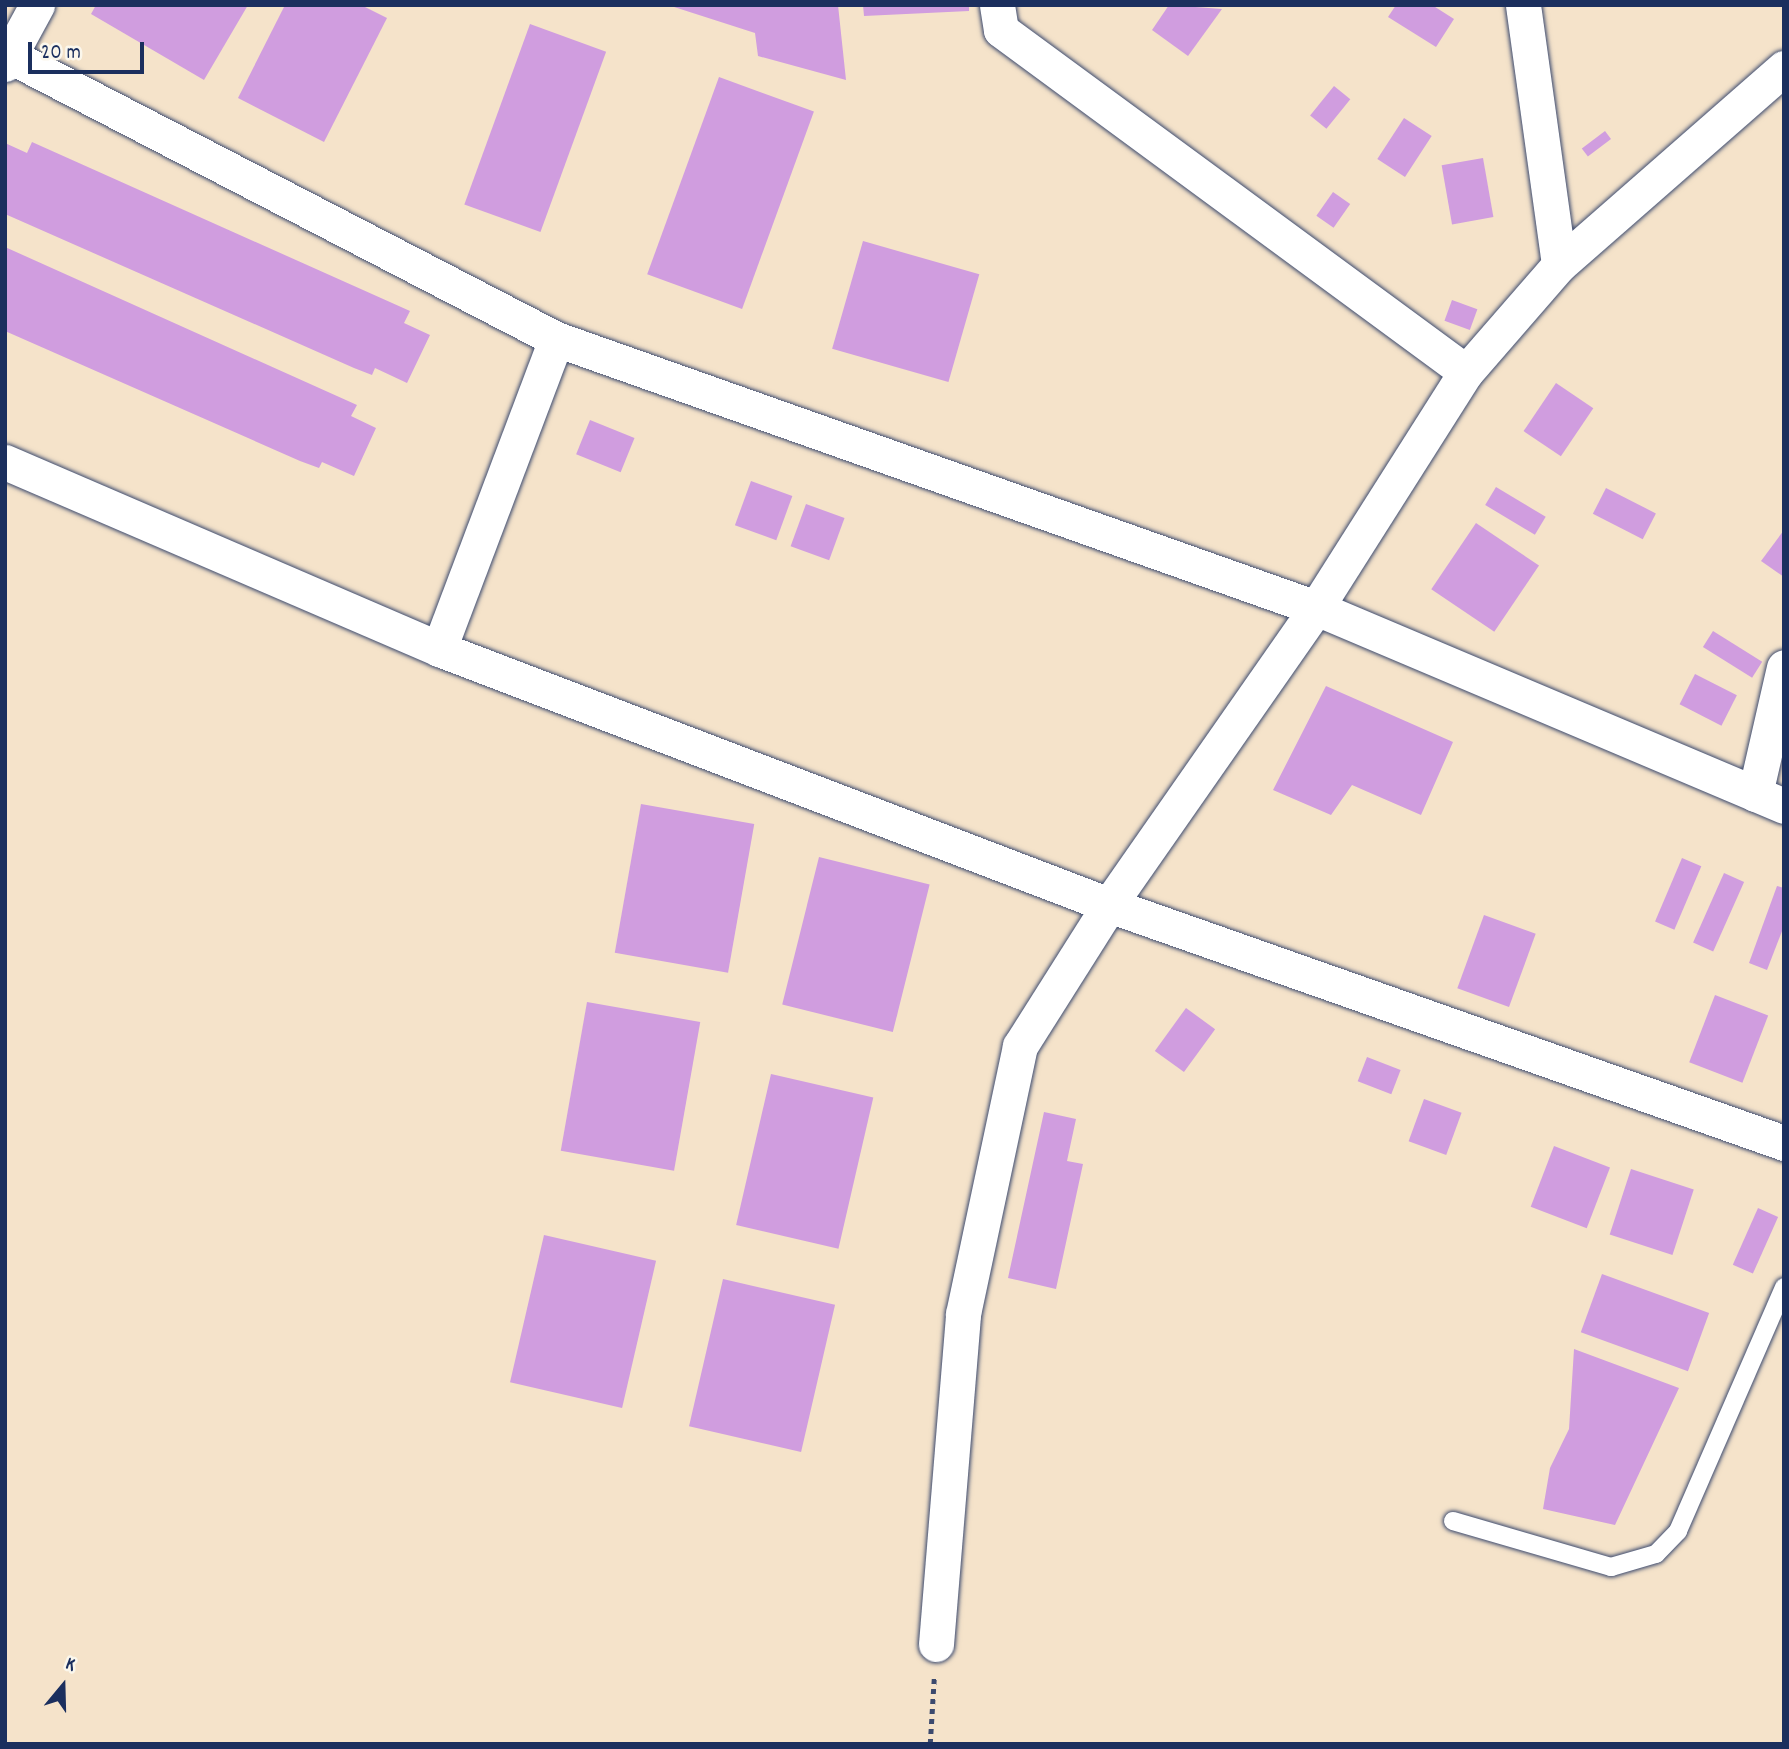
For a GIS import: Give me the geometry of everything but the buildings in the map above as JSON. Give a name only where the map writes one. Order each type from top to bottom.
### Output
[{"type":"street","points":[[37,5],[8,60],[556,339],[1316,608],[1769,800],[1784,667]]},
{"type":"street","points":[[998,5],[1001,30],[1466,372]]},
{"type":"street","points":[[1520,8],[1559,265]]},
{"type":"street","points":[[936,1644],[963,1314],[1020,1046],[1109,905],[1316,608],[1466,372],[1559,265],[1784,68]]},
{"type":"street","points":[[439,649],[556,339]]},
{"type":"street","points":[[5,462],[439,649],[1109,905],[1784,1143]]},
{"type":"lane","points":[[1453,1521],[1603,1566],[1626,1566],[1656,1554],[1678,1531],[1784,1287]]},
{"type":"path","points":[[930,1744],[936,1644]]}]
